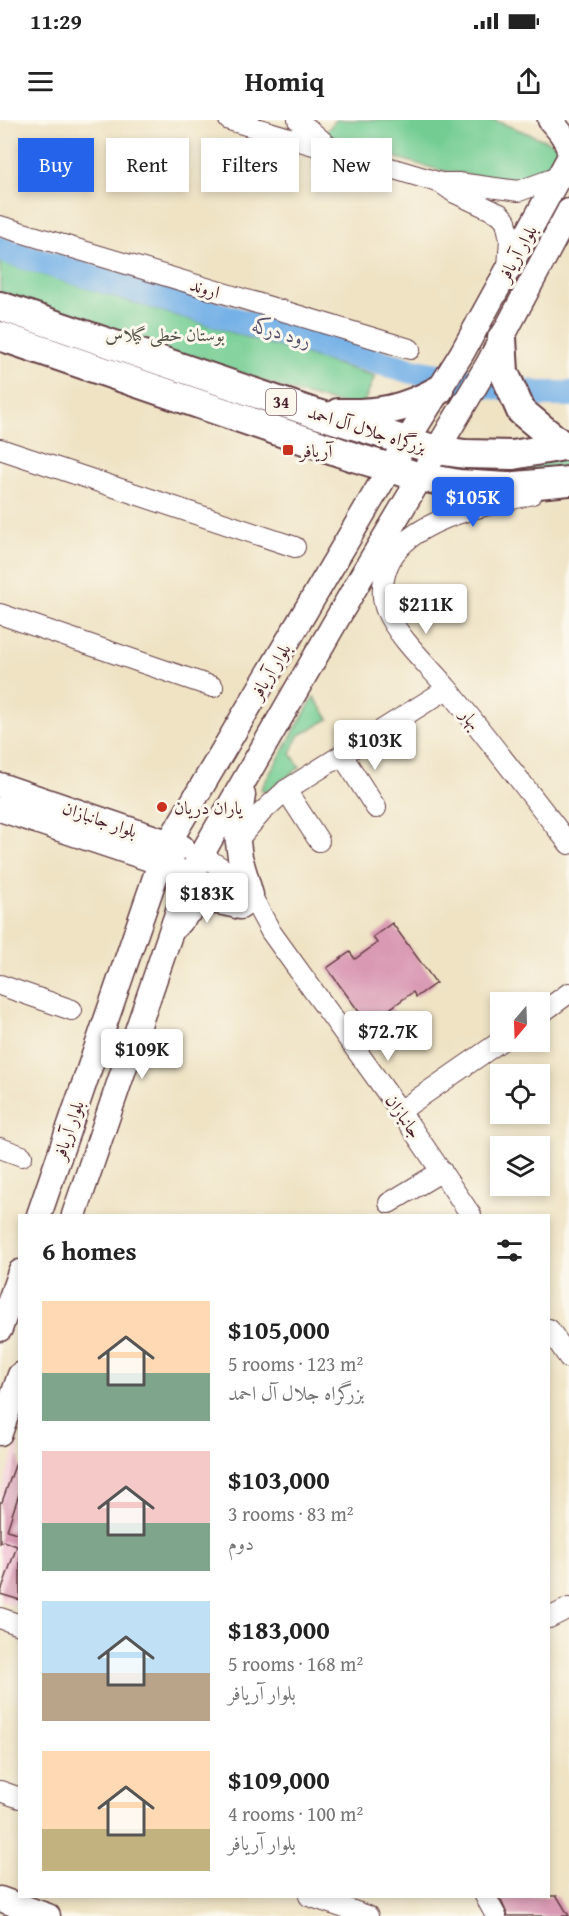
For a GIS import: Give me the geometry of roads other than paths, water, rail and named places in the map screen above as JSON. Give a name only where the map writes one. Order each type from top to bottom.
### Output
[{"type":"highway","name":"بزرگراه جلال آل احمد","points":[[0,306],[311,412],[436,450],[513,455],[566,446]]},
{"type":"highway","name":"بزرگراه جلال آل احمد","points":[[0,336],[420,477],[459,484],[506,487],[569,483]]},
{"type":"highway","points":[[502,338],[495,369],[522,411],[566,446]]},
{"type":"highway","points":[[311,412],[383,411],[419,401],[439,390]]},
{"type":"main road","points":[[550,120],[561,132],[569,151]]},
{"type":"main road","points":[[564,120],[569,122]]},
{"type":"main road","name":"بلوار آریافر","points":[[39,1214],[164,853],[390,468],[462,353],[564,167]]},
{"type":"main road","name":"بلوار آریافر","points":[[502,338],[569,211]]},
{"type":"main road","name":"بلوار آریافر","points":[[74,1214],[170,932],[196,863],[436,450],[465,403],[495,369]]},
{"type":"main road","points":[[170,932],[184,916],[201,903],[215,900],[246,901],[237,835],[245,780]]},
{"type":"main road","name":"بلوار جانبازان","points":[[0,785],[164,853]]},
{"type":"main road","name":"بلوار جانبازان","points":[[0,809],[196,863]]},
{"type":"main road","points":[[0,1329],[18,1278]]},
{"type":"main road","points":[[0,1433],[18,1382]]},
{"type":"main road","points":[[0,1899],[48,1916]]},
{"type":"street","points":[[229,120],[311,143]]},
{"type":"street","points":[[298,120],[320,138]]},
{"type":"street","points":[[392,168],[441,183],[519,191],[564,167]]},
{"type":"street","points":[[441,183],[455,193],[500,214],[506,221],[510,239],[508,270]]},
{"type":"street","name":"اروند","points":[[0,226],[411,349]]},
{"type":"street","points":[[0,449],[295,547]]},
{"type":"street","name":"بهار","points":[[566,833],[396,628],[386,608],[383,591],[385,574],[395,553],[429,526],[466,511],[569,483]]},
{"type":"street","points":[[0,614],[213,687]]},
{"type":"street","points":[[242,835],[286,790],[447,689]]},
{"type":"street","points":[[342,755],[376,808]]},
{"type":"street","points":[[286,790],[319,841]]},
{"type":"street","name":"جانبازان","points":[[196,863],[231,874],[246,901],[271,932],[400,1111],[470,1214]]},
{"type":"street","points":[[0,985],[72,1010]]},
{"type":"street","points":[[550,1007],[569,993]]},
{"type":"street","points":[[400,1111],[490,1049]]},
{"type":"street","points":[[0,1148],[22,1156]]},
{"type":"street","points":[[389,1203],[442,1171]]},
{"type":"street","points":[[550,1330],[569,1358]]},
{"type":"street","points":[[0,1618],[18,1623]]},
{"type":"street","points":[[0,1791],[18,1797]]},
{"type":"street","points":[[315,1898],[368,1916]]},
{"type":"street","points":[[486,1898],[496,1916]]},
{"type":"waterway","name":"رود درکه","points":[[0,249],[416,372],[538,394],[569,394]]},
{"type":"place","name":"آریافر","points":[[288,450]]},
{"type":"place","name":"یاران دریان","points":[[162,807]]},
{"type":"park label","name":"بوستان خطی گیلاس","points":[[165,334]]}]
